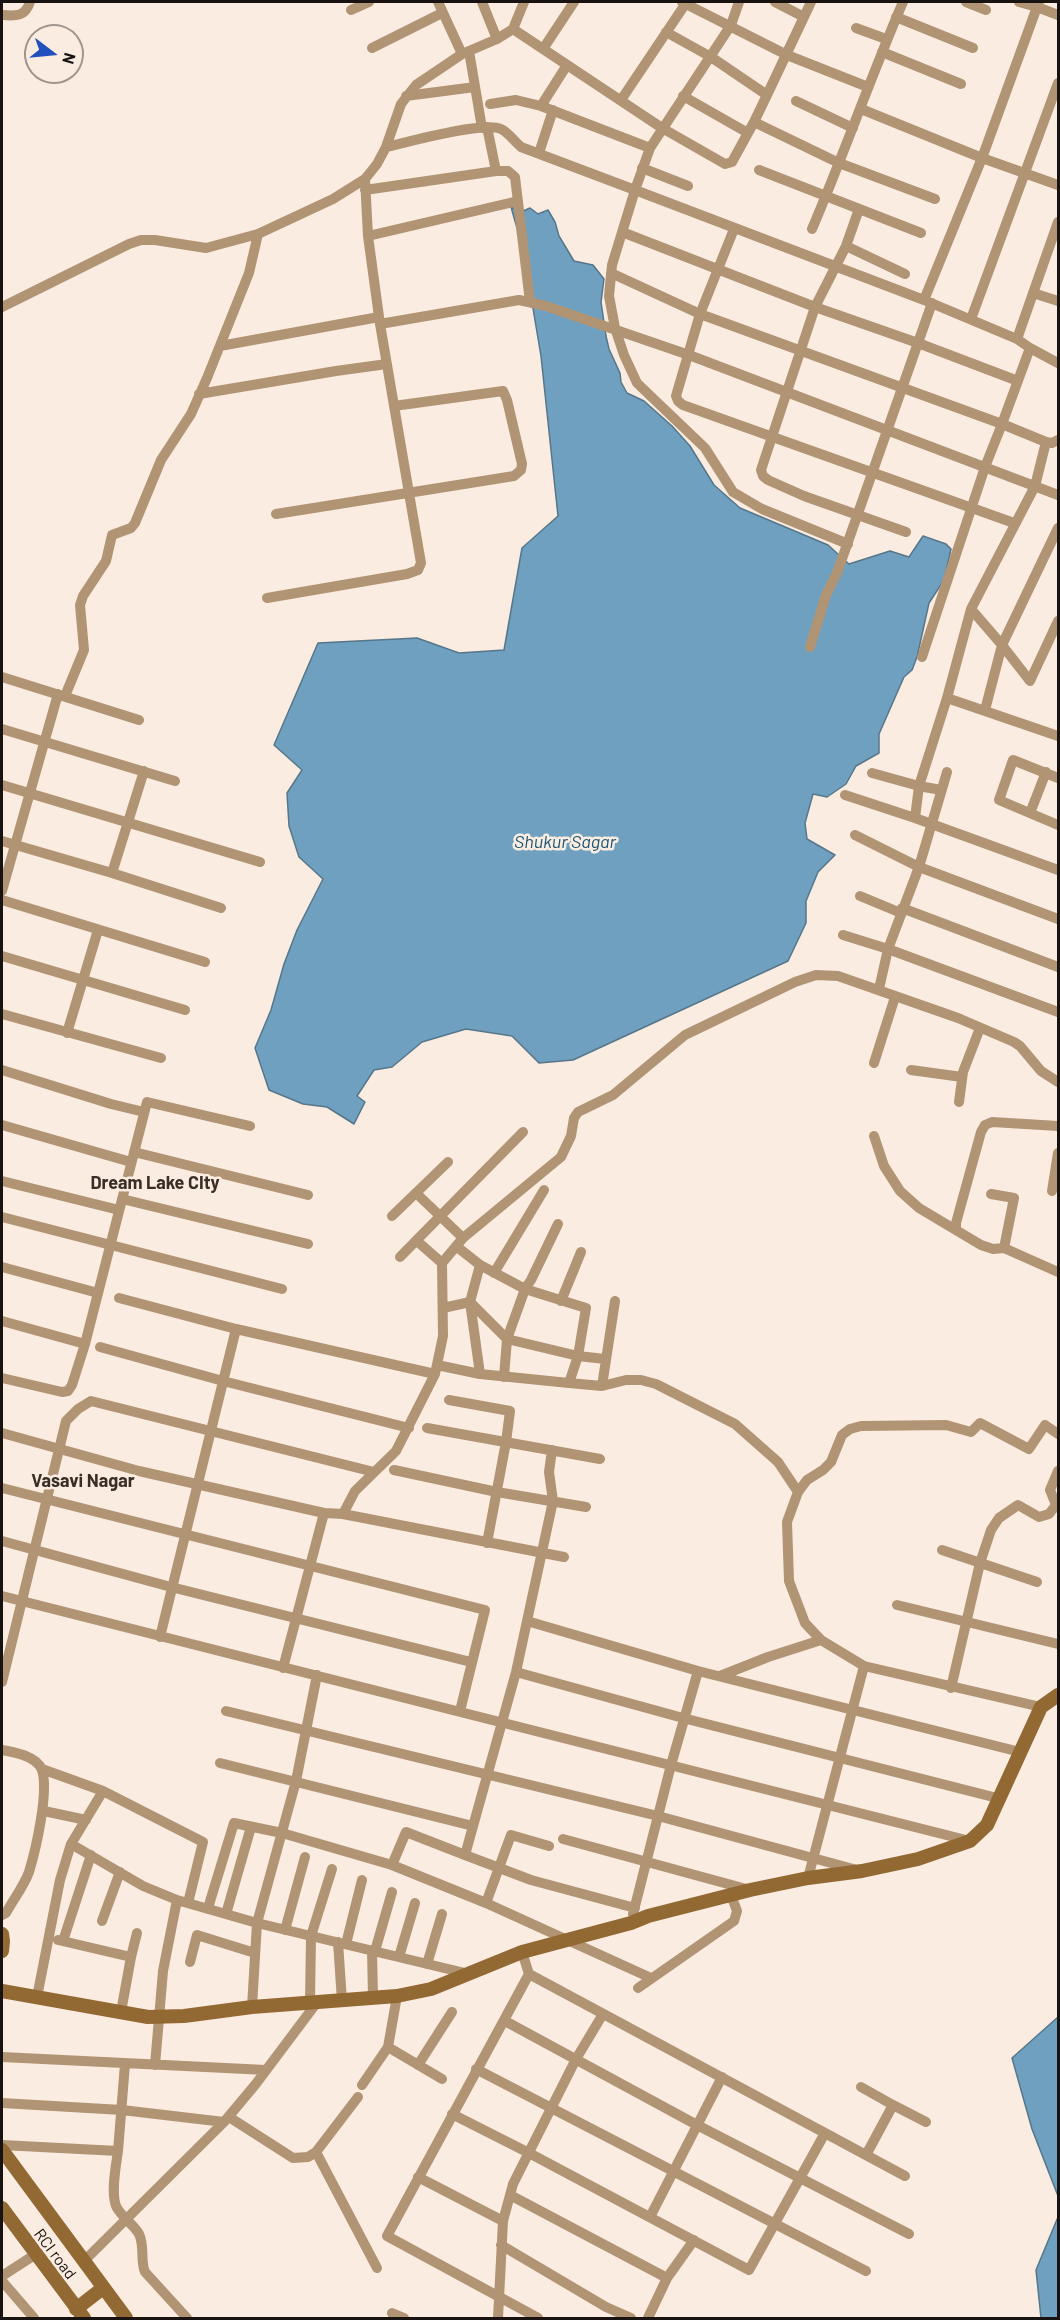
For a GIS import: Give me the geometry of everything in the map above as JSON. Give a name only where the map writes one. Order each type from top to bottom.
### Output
[{"type":"street","points":[[2,15],[18,16],[25,13],[30,2]]},
{"type":"street","points":[[351,10],[369,2]]},
{"type":"street","points":[[438,2],[466,53],[496,171]]},
{"type":"street","points":[[482,2],[497,39]]},
{"type":"street","points":[[267,598],[407,574],[418,570],[421,563],[368,236],[365,184],[386,147],[406,96],[416,85],[466,53],[513,29],[524,2]]},
{"type":"street","points":[[543,49],[574,2]]},
{"type":"street","points":[[621,100],[684,2],[699,5],[731,26],[787,55],[868,87]]},
{"type":"street","points":[[739,2],[731,26],[662,128],[642,168],[611,273],[609,296],[615,328],[637,383],[705,448],[733,492],[762,509],[848,543]]},
{"type":"street","points":[[775,2],[804,17]]},
{"type":"street","points":[[513,29],[662,128],[725,164],[732,162],[754,122],[811,2]]},
{"type":"street","points":[[812,229],[854,128],[886,39],[903,2]]},
{"type":"street","points":[[966,2],[987,10]]},
{"type":"street","points":[[1019,2],[1038,4],[1059,15]]},
{"type":"street","points":[[810,647],[826,595],[848,543],[918,343],[928,302],[1038,4]]},
{"type":"street","points":[[372,48],[442,13]]},
{"type":"street","points":[[896,17],[973,48]]},
{"type":"street","points":[[856,28],[886,39]]},
{"type":"street","points":[[666,32],[711,57],[767,95]]},
{"type":"street","points":[[882,52],[961,84]]},
{"type":"street","points":[[541,106],[567,64]]},
{"type":"street","points":[[971,319],[1059,83]]},
{"type":"street","points":[[406,96],[475,87]]},
{"type":"street","points":[[683,96],[748,133]]},
{"type":"street","points":[[490,104],[516,100],[541,106],[650,148]]},
{"type":"street","points":[[796,101],[854,128]]},
{"type":"street","points":[[861,109],[982,158],[1059,185]]},
{"type":"street","points":[[539,153],[553,110]]},
{"type":"street","points":[[754,122],[839,163],[935,199]]},
{"type":"street","points":[[386,147],[485,128],[499,128],[521,147],[971,319],[1017,339],[1059,363]]},
{"type":"street","points":[[642,168],[688,186]]},
{"type":"street","points":[[759,170],[921,233]]},
{"type":"street","points":[[2,307],[141,240],[207,248],[258,234],[365,184],[496,171],[512,173],[518,201],[530,302]]},
{"type":"street","points":[[368,236],[518,201]]},
{"type":"street","points":[[859,209],[846,246],[815,307],[762,470],[763,476],[804,496],[906,532]]},
{"type":"street","points":[[1017,339],[1059,222]]},
{"type":"street","points":[[734,229],[716,268],[700,314],[676,396],[678,401],[683,405],[1014,523]]},
{"type":"street","points":[[622,232],[815,307],[1018,381]]},
{"type":"street","points":[[2,891],[44,742],[61,695],[84,650],[80,605],[83,596],[106,561],[112,535],[131,528],[135,523],[161,460],[182,429],[199,394],[249,273],[258,234]]},
{"type":"street","points":[[846,246],[904,273]]},
{"type":"street","points":[[611,273],[700,314],[1046,442],[1052,443],[1059,440]]},
{"type":"street","points":[[1033,293],[1059,301]]},
{"type":"street","points":[[220,346],[519,300],[615,328],[1059,495]]},
{"type":"street","points":[[922,657],[985,467],[1030,348]]},
{"type":"street","points":[[199,394],[387,364]]},
{"type":"street","points":[[276,514],[514,476],[521,470],[522,464],[507,400],[502,391],[394,406]]},
{"type":"street","points":[[915,818],[919,786],[947,698],[971,609],[1035,486],[1046,442]]},
{"type":"street","points":[[985,710],[1002,645],[1059,528]]},
{"type":"street","points":[[971,609],[1030,681],[1059,621]]},
{"type":"street","points":[[2,677],[139,720]]},
{"type":"street","points":[[947,698],[1059,736]]},
{"type":"street","points":[[2,729],[175,781]]},
{"type":"street","points":[[1059,778],[1013,760],[999,800],[1059,825]]},
{"type":"street","points":[[112,873],[144,771]]},
{"type":"street","points":[[872,772],[941,790]]},
{"type":"street","points":[[879,989],[888,949],[919,867],[947,772]]},
{"type":"street","points":[[1030,813],[1046,772]]},
{"type":"street","points":[[2,785],[260,862]]},
{"type":"street","points":[[845,795],[1059,870]]},
{"type":"street","points":[[855,835],[919,867],[1059,919]]},
{"type":"street","points":[[2,841],[221,908]]},
{"type":"street","points":[[860,896],[1059,968]]},
{"type":"street","points":[[2,900],[205,962]]},
{"type":"street","points":[[67,1033],[98,930]]},
{"type":"street","points":[[843,935],[888,949],[1059,1012]]},
{"type":"street","points":[[2,956],[185,1010]]},
{"type":"street","points":[[343,1514],[355,1491],[396,1451],[436,1369],[443,1336],[442,1263],[459,1242],[561,1157],[571,1136],[574,1118],[578,1112],[613,1095],[685,1035],[795,982],[816,975],[838,976],[879,989],[1020,1046],[1041,1071],[1059,1082]]},
{"type":"street","points":[[874,1063],[894,997]]},
{"type":"street","points":[[2,1014],[161,1058]]},
{"type":"street","points":[[959,1102],[962,1077],[980,1028]]},
{"type":"street","points":[[2,1070],[144,1112]]},
{"type":"street","points":[[911,1070],[962,1077]]},
{"type":"street","points":[[2,1378],[62,1392],[68,1391],[72,1385],[85,1344],[147,1101],[250,1126]]},
{"type":"street","points":[[956,1230],[981,1132],[985,1125],[992,1122],[1059,1126]]},
{"type":"street","points":[[2,1125],[133,1157],[308,1195]]},
{"type":"street","points":[[400,1257],[523,1132]]},
{"type":"street","points":[[874,1136],[884,1166],[900,1191],[919,1208],[981,1245],[1004,1248],[1059,1272]]},
{"type":"street","points":[[1052,1191],[1059,1153]]},
{"type":"street","points":[[392,1216],[447,1162]]},
{"type":"street","points":[[2,1181],[308,1244]]},
{"type":"street","points":[[494,1273],[544,1190]]},
{"type":"street","points":[[416,1193],[439,1216],[480,1265],[525,1289],[586,1308],[578,1356],[569,1383]]},
{"type":"street","points":[[991,1194],[1014,1198],[1004,1248]]},
{"type":"street","points":[[2,1216],[282,1289]]},
{"type":"street","points":[[504,1377],[507,1339],[525,1289],[558,1224]]},
{"type":"street","points":[[417,1241],[442,1263]]},
{"type":"street","points":[[561,1301],[581,1252]]},
{"type":"street","points":[[480,1265],[470,1302],[480,1374]]},
{"type":"street","points":[[2,1267],[98,1293]]},
{"type":"street","points":[[119,1299],[236,1329],[436,1369],[602,1386],[627,1380],[649,1382],[728,1420],[758,1442],[778,1462],[798,1492]]},
{"type":"street","points":[[602,1386],[615,1301]]},
{"type":"street","points":[[443,1308],[470,1302]]},
{"type":"street","points":[[470,1302],[507,1339],[578,1356],[605,1359]]},
{"type":"street","points":[[2,1321],[85,1344]]},
{"type":"street","points":[[160,1637],[171,1587],[200,1484],[236,1329]]},
{"type":"street","points":[[100,1347],[409,1428]]},
{"type":"street","points":[[449,1400],[510,1411],[488,1544]]},
{"type":"street","points":[[2,1682],[20,1601],[66,1421],[78,1409],[91,1401],[374,1472]]},
{"type":"street","points":[[1041,1707],[864,1666],[840,1654],[821,1640],[805,1623],[789,1581],[788,1522],[798,1492],[807,1480],[831,1462],[842,1435],[850,1429],[861,1426],[946,1425],[971,1432],[980,1424],[1029,1449],[1045,1425],[1059,1434]]},
{"type":"street","points":[[428,1428],[600,1459]]},
{"type":"street","points":[[2,1433],[140,1471],[324,1513],[343,1514],[564,1557]]},
{"type":"street","points":[[465,1855],[516,1672],[542,1554],[553,1501],[549,1472],[552,1450]]},
{"type":"street","points":[[394,1470],[497,1492],[586,1507]]},
{"type":"street","points":[[951,1688],[980,1563],[991,1530],[999,1518],[1018,1505],[1039,1517],[1045,1517],[1054,1509],[1055,1499],[1050,1485],[1059,1471]]},
{"type":"street","points":[[2,1488],[485,1610],[460,1712]]},
{"type":"street","points":[[284,1668],[324,1513]]},
{"type":"street","points":[[2,1541],[171,1587],[471,1662]]},
{"type":"street","points":[[942,1550],[1037,1582]]},
{"type":"street","points":[[2,1596],[970,1841]]},
{"type":"street","points":[[897,1605],[1059,1644]]},
{"type":"street","points":[[527,1621],[698,1671],[1020,1752]]},
{"type":"street","points":[[720,1676],[821,1640]]},
{"type":"street","points":[[808,1878],[864,1666]]},
{"type":"street","points":[[631,1923],[683,1718],[698,1671]]},
{"type":"street","points":[[516,1672],[683,1718],[1001,1799]]},
{"type":"street","points":[[252,2007],[257,1923],[296,1781],[317,1675]]},
{"type":"street","points":[[2,1990],[121,2012],[158,2016],[184,2016],[252,2007],[397,1996],[431,1989],[522,1952],[731,1894],[918,1859],[970,1841],[987,1825],[1001,1799],[1041,1707],[1059,1695]]},
{"type":"street","points":[[226,1711],[658,1816],[862,1871]]},
{"type":"street","points":[[2,1750],[26,1756],[42,1769],[103,1791],[203,1842],[182,1901],[163,1971],[155,2065]]},
{"type":"street","points":[[220,1763],[473,1826]]},
{"type":"street","points":[[2,1915],[6,1913],[28,1873],[44,1811],[42,1769]]},
{"type":"street","points":[[37,1997],[55,1900],[71,1844],[103,1791]]},
{"type":"street","points":[[44,1811],[86,1820]]},
{"type":"street","points":[[208,1908],[234,1823],[282,1833],[392,1865],[569,1939],[651,1978]]},
{"type":"street","points":[[226,1914],[251,1827]]},
{"type":"street","points":[[392,1865],[406,1832],[531,1880],[635,1908]]},
{"type":"street","points":[[486,1903],[511,1834],[549,1846]]},
{"type":"street","points":[[563,1839],[750,1890]]},
{"type":"street","points":[[71,1844],[143,1886],[182,1901],[257,1923],[469,1974]]},
{"type":"street","points":[[63,1941],[91,1855]]},
{"type":"street","points":[[285,1929],[305,1857]]},
{"type":"street","points":[[83,2262],[226,2119],[266,2070],[314,2002],[311,1936],[332,1869]]},
{"type":"street","points":[[102,1922],[120,1872]]},
{"type":"street","points":[[342,2001],[342,1943],[362,1880]]},
{"type":"street","points":[[373,1997],[373,1951],[392,1892]]},
{"type":"street","points":[[638,1988],[734,1921],[737,1911],[731,1894]]},
{"type":"street","points":[[399,1957],[415,1903]]},
{"type":"street","points":[[427,1964],[442,1914]]},
{"type":"street","points":[[121,2012],[137,1933]]},
{"type":"street","points":[[2,1935],[2,1951]]},
{"type":"street","points":[[190,1962],[197,1935],[255,1953]]},
{"type":"street","points":[[49,1938],[131,1957]]},
{"type":"street","points":[[522,1952],[529,1974],[905,2176]]},
{"type":"street","points":[[529,1974],[387,2236],[538,2319]]},
{"type":"street","points":[[362,2085],[388,2047],[397,1996]]},
{"type":"street","points":[[418,2065],[452,2012]]},
{"type":"street","points":[[498,2319],[503,2221],[513,2184],[576,2059],[603,2014]]},
{"type":"street","points":[[505,2021],[697,2125],[909,2234]]},
{"type":"street","points":[[388,2047],[442,2079]]},
{"type":"street","points":[[2,2057],[266,2070]]},
{"type":"street","points":[[125,2064],[115,2201],[125,2219],[139,2234],[143,2255],[142,2265],[145,2272],[187,2319]]},
{"type":"street","points":[[476,2069],[866,2271]]},
{"type":"street","points":[[650,2217],[722,2077]]},
{"type":"street","points":[[861,2087],[926,2122]]},
{"type":"street","points":[[2,2103],[226,2119],[293,2158],[308,2157],[316,2152],[358,2097]]},
{"type":"street","points":[[866,2155],[893,2104]]},
{"type":"street","points":[[452,2115],[529,2153],[749,2270],[825,2133]]},
{"type":"street","points":[[2,2145],[118,2151]]},
{"type":"street","points":[[2,2150],[126,2319]]},
{"type":"street","points":[[316,2152],[377,2268]]},
{"type":"street","points":[[418,2178],[503,2221]]},
{"type":"street","points":[[510,2195],[667,2278]]},
{"type":"street","name":"RCI road","points":[[2,2208],[80,2314]]},
{"type":"street","points":[[648,2319],[667,2278],[694,2240]]},
{"type":"street","points":[[501,2245],[606,2307],[631,2319]]},
{"type":"street","points":[[34,2319],[2,2276],[36,2254]]},
{"type":"street","points":[[80,2314],[103,2288]]},
{"type":"street","points":[[392,2313],[404,2319]]},
{"type":"water","name":"Shukur Sagar","points":[[511,207],[521,212],[530,208],[538,214],[548,210],[559,236],[574,261],[593,265],[604,279],[601,302],[606,336],[620,373],[621,382],[627,393],[644,401],[672,426],[690,446],[714,485],[740,508],[828,545],[849,564],[890,551],[909,557],[923,536],[946,544],[951,549],[944,580],[929,603],[912,670],[904,677],[879,734],[879,753],[856,766],[846,784],[827,797],[813,794],[805,823],[807,839],[835,855],[818,872],[806,901],[806,923],[788,961],[573,1060],[539,1063],[512,1036],[466,1029],[422,1042],[392,1067],[374,1070],[357,1096],[365,1102],[354,1124],[327,1107],[303,1104],[269,1090],[255,1048],[271,1010],[284,964],[297,930],[323,879],[299,857],[289,826],[287,793],[302,770],[274,745],[318,643],[417,638],[459,653],[504,650],[522,548],[558,516],[541,356],[523,249]]},
{"type":"water","points":[[1058,2017],[1058,2196],[1032,2129],[1012,2058]]},
{"type":"water","points":[[1058,2217],[1058,2318],[1041,2318],[1036,2270]]},
{"type":"district","name":"Dream Lake CIty","points":[[155,1183]]},
{"type":"district","name":"Vasavi Nagar","points":[[83,1481]]}]
